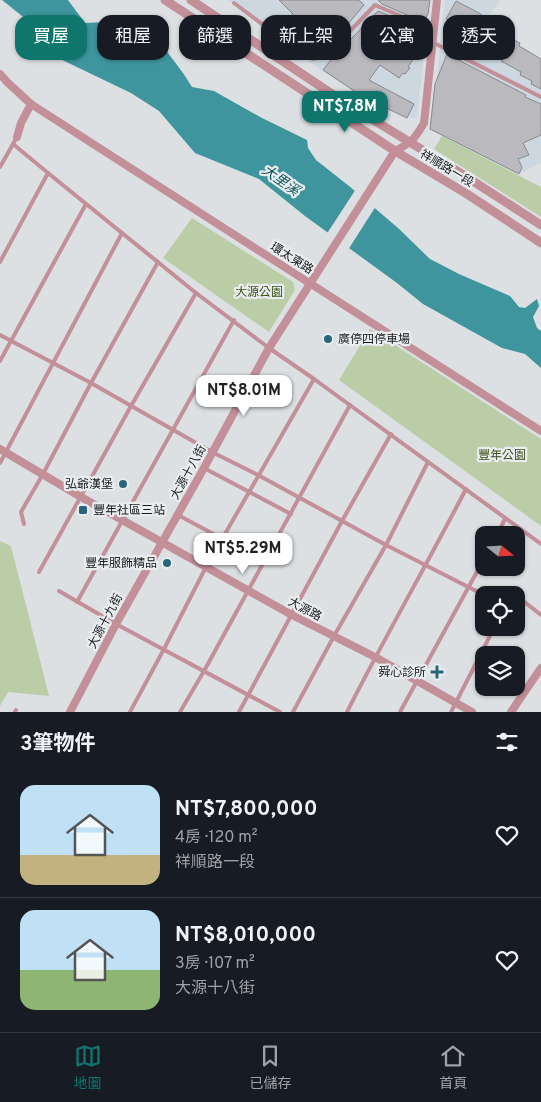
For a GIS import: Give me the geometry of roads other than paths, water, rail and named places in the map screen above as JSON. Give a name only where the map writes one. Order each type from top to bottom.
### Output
[{"type":"street","name":"祥順路一段","points":[[165,0],[395,151],[467,194],[541,243]]},
{"type":"street","name":"祥順路一段","points":[[191,0],[344,102],[541,225]]},
{"type":"street","points":[[433,36],[437,0]]},
{"type":"street","points":[[395,151],[410,143],[424,123],[430,60]]},
{"type":"street","name":"環太東路","points":[[0,74],[31,104],[541,431]]},
{"type":"street","points":[[15,140],[31,104]]},
{"type":"street","name":"大源十八街","points":[[162,542],[269,348],[395,151]]},
{"type":"street","name":"大源路","points":[[3,450],[248,591],[472,712]]},
{"type":"street","name":"大源十九街","points":[[70,712],[162,542]]},
{"type":"street","points":[[511,712],[541,668]]},
{"type":"lane","points":[[234,3],[305,56],[314,59],[329,53],[375,5],[434,30]]},
{"type":"lane","points":[[433,43],[541,97]]},
{"type":"lane","points":[[0,167],[15,140],[48,173],[196,293],[269,348],[314,378],[541,544]]},
{"type":"lane","points":[[0,262],[48,173]]},
{"type":"lane","points":[[0,360],[86,204]]},
{"type":"lane","points":[[0,463],[3,450],[53,363],[122,233]]},
{"type":"lane","points":[[24,524],[21,512],[158,262]]},
{"type":"lane","points":[[39,572],[196,293]]},
{"type":"lane","points":[[77,602],[234,320]]},
{"type":"lane","points":[[0,335],[91,383],[212,452],[475,590]]},
{"type":"lane","points":[[130,712],[206,567],[314,378]]},
{"type":"lane","points":[[180,712],[350,405]]},
{"type":"lane","points":[[239,712],[390,434]]},
{"type":"lane","points":[[293,712],[386,544],[428,462]]},
{"type":"lane","points":[[204,468],[291,514]]},
{"type":"lane","points":[[347,712],[466,489]]},
{"type":"lane","points":[[178,515],[264,561]]},
{"type":"lane","points":[[502,526],[505,519]]},
{"type":"lane","points":[[400,712],[475,575]]},
{"type":"lane","points":[[58,591],[280,712]]},
{"type":"lane","points":[[525,602],[541,615]]},
{"type":"lane","points":[[451,712],[490,636]]},
{"type":"water","points":[[2,0],[68,0],[79,15],[21,15]]},
{"type":"water","name":"大里溪","points":[[97,22],[97,60],[169,60],[169,54],[192,87],[214,91],[262,118],[307,140],[308,148],[316,160],[398,228],[430,259],[510,296],[519,307],[525,308],[537,299],[539,306],[533,317],[537,328],[541,331],[541,368],[525,354],[502,348],[423,304],[305,216],[259,179],[195,153],[159,111],[131,93],[62,60],[87,60],[87,23]]},
{"type":"place","name":"廣停四停車場","points":[[328,339]]},
{"type":"place","name":"弘爺漢堡","points":[[123,484]]},
{"type":"place","name":"豐年社區三站","points":[[83,510]]},
{"type":"place","name":"豐年服飾精品","points":[[167,563]]},
{"type":"place","name":"舜心診所","points":[[437,672]]},
{"type":"park label","name":"大源公園","points":[[259,292]]},
{"type":"park label","name":"豐年公園","points":[[502,455]]}]
